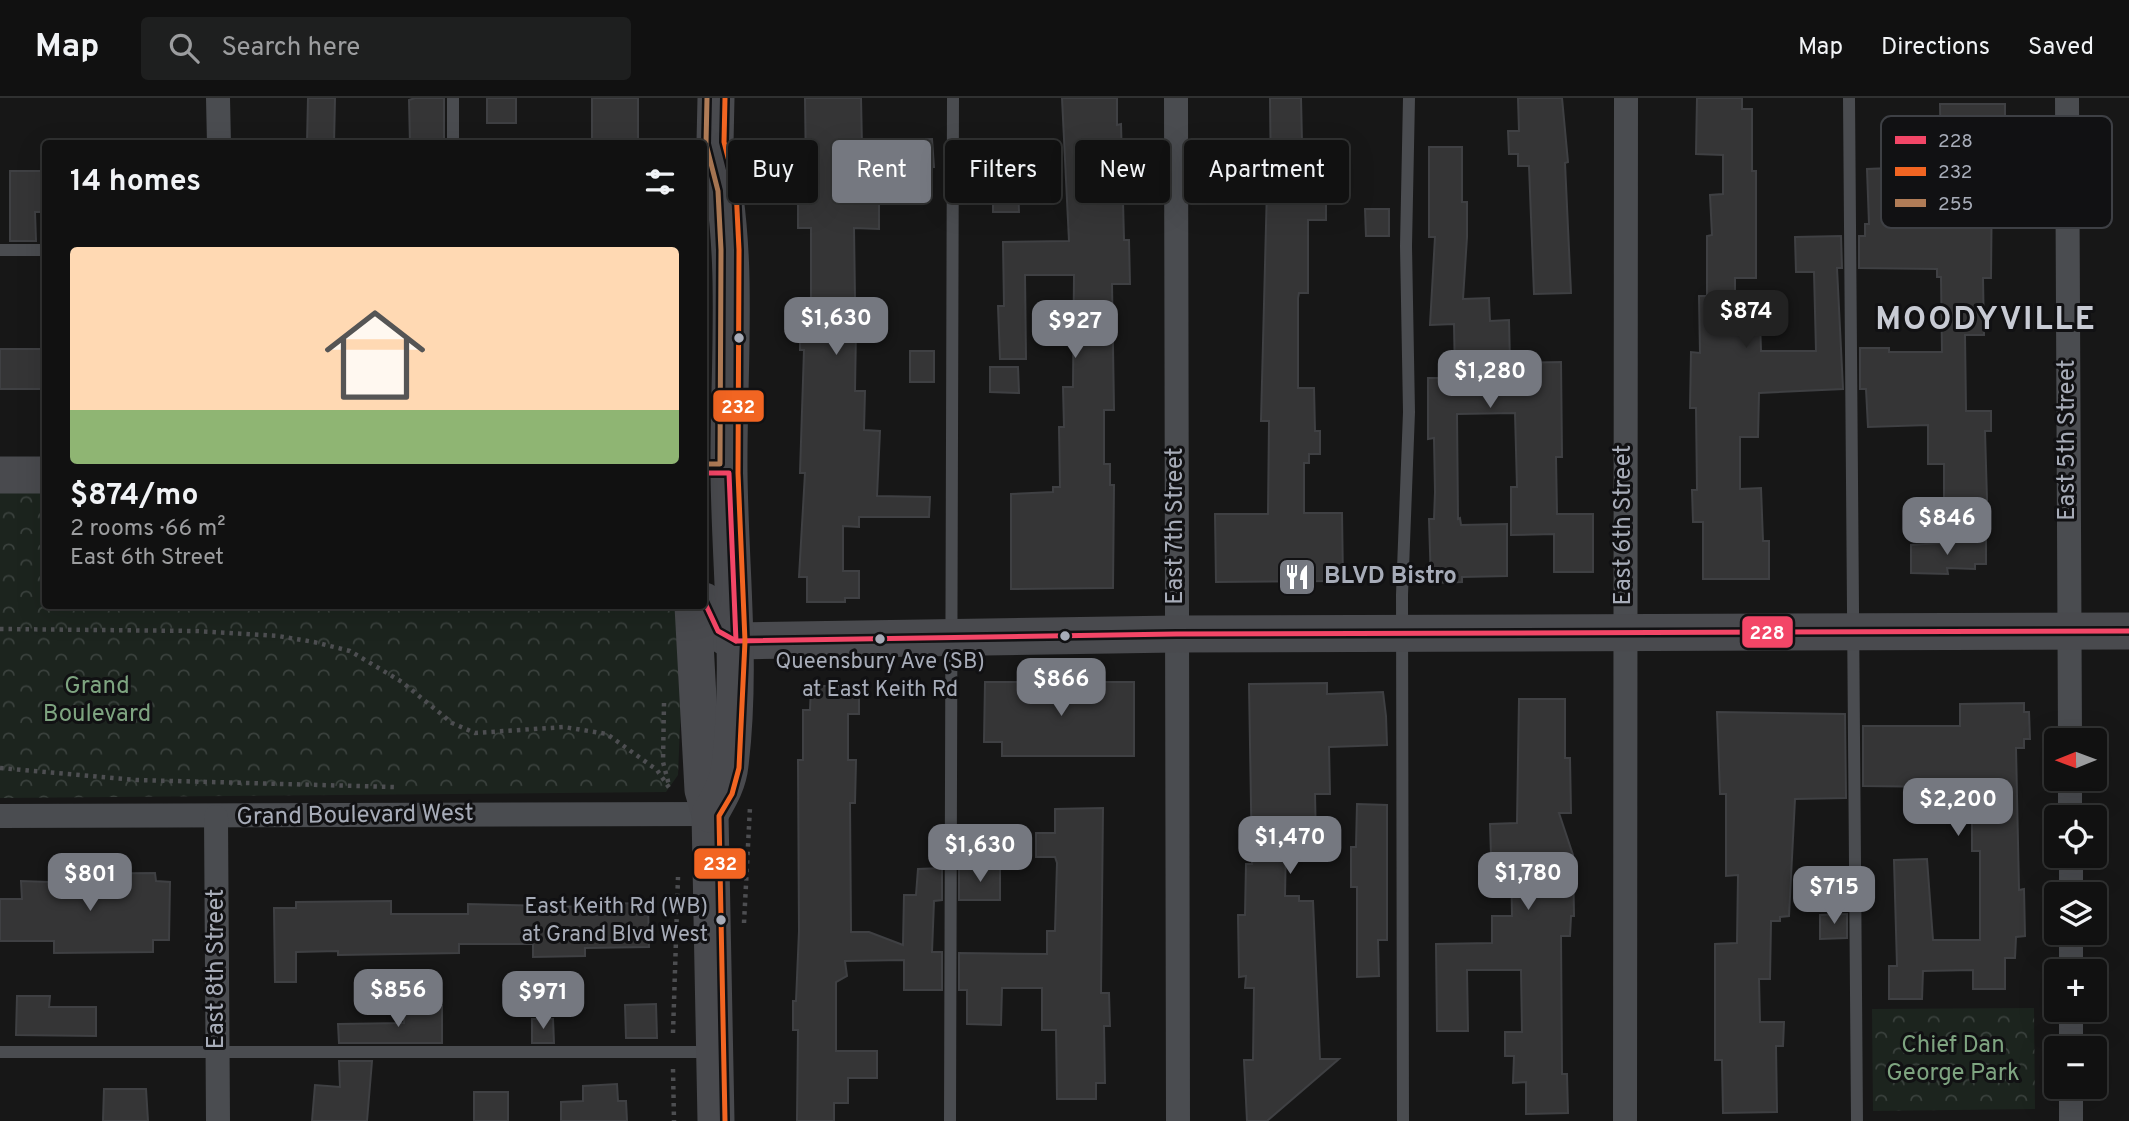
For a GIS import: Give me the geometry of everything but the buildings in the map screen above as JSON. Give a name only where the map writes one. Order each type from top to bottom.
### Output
[{"type":"street","points":[[218,98],[219,140]]},
{"type":"street","points":[[707,174],[715,143],[716,98]]},
{"type":"street","name":"East 7th Street","points":[[1177,98],[1178,1121]]},
{"type":"street","name":"East 6th Street","points":[[1625,1121],[1626,98]]},
{"type":"street","name":"East 5th Street","points":[[2067,98],[2067,116]]},
{"type":"street","points":[[710,814],[724,790],[730,767],[736,641],[716,473],[730,250],[727,190],[715,143]]},
{"type":"street","name":"East 5th Street","points":[[2067,228],[2070,728]]},
{"type":"street","points":[[0,475],[42,475]]},
{"type":"street","points":[[707,608],[716,630],[725,638],[736,641],[949,636],[1402,632],[2129,631]]},
{"type":"street","points":[[693,609],[703,790],[710,814],[716,1121]]},
{"type":"street","points":[[697,702],[711,663],[736,641]]},
{"type":"street","name":"Grand Boulevard West","points":[[0,816],[710,814]]},
{"type":"street","name":"East 8th Street","points":[[216,817],[218,1121]]},
{"type":"street","points":[[2071,1099],[2071,1121]]},
{"type":"lane","points":[[453,98],[453,140]]},
{"type":"lane","points":[[950,1121],[949,636],[953,98]]},
{"type":"lane","points":[[1403,1121],[1402,632],[1409,412],[1406,246],[1409,98]]},
{"type":"lane","points":[[1849,98],[1857,1121]]},
{"type":"lane","points":[[0,250],[42,250]]},
{"type":"lane","points":[[0,1052],[715,1052]]},
{"type":"path","points":[[0,629],[197,631],[278,636],[314,642],[350,651],[402,682],[452,723],[475,733],[499,734],[564,727],[607,734],[657,770],[670,789],[656,789]]},
{"type":"path","points":[[0,768],[136,780],[398,787]]},
{"type":"path","points":[[747,921],[750,841]]},
{"type":"path","points":[[673,1042],[678,875]]},
{"type":"path","points":[[673,1067],[674,1121]]},
{"type":"green space","name":"Grand Boulevard","points":[[0,491],[42,491],[42,609],[685,609],[678,775],[666,792],[0,798]]},
{"type":"green space","name":"Chief Dan George Park","points":[[2034,1008],[2035,1109],[1873,1111],[1872,1009]]},
{"type":"transit line","name":"255","points":[[706,140],[707,98]]},
{"type":"transit line","name":"232","points":[[725,98],[724,142],[736,189],[739,250],[738,473],[745,641],[739,768],[732,794],[719,816],[725,1121]]},
{"type":"transit line","name":"255","points":[[707,148],[718,191],[721,250],[720,464],[707,464]]},
{"type":"transit line","name":"228","points":[[707,473],[729,473],[736,641]]},
{"type":"transit line","name":"228","points":[[707,607],[718,631],[736,641],[1176,634],[2129,631]]},
{"type":"place","name":"BLVD Bistro","points":[[1297,577]]},
{"type":"place","name":"Queensbury Ave (SB) at East Keith Rd","points":[[880,639]]},
{"type":"place","name":"East Keith Rd (WB) at Grand Blvd West","points":[[721,920]]},
{"type":"district","name":"MOODYVILLE","points":[[1986,321]]}]
